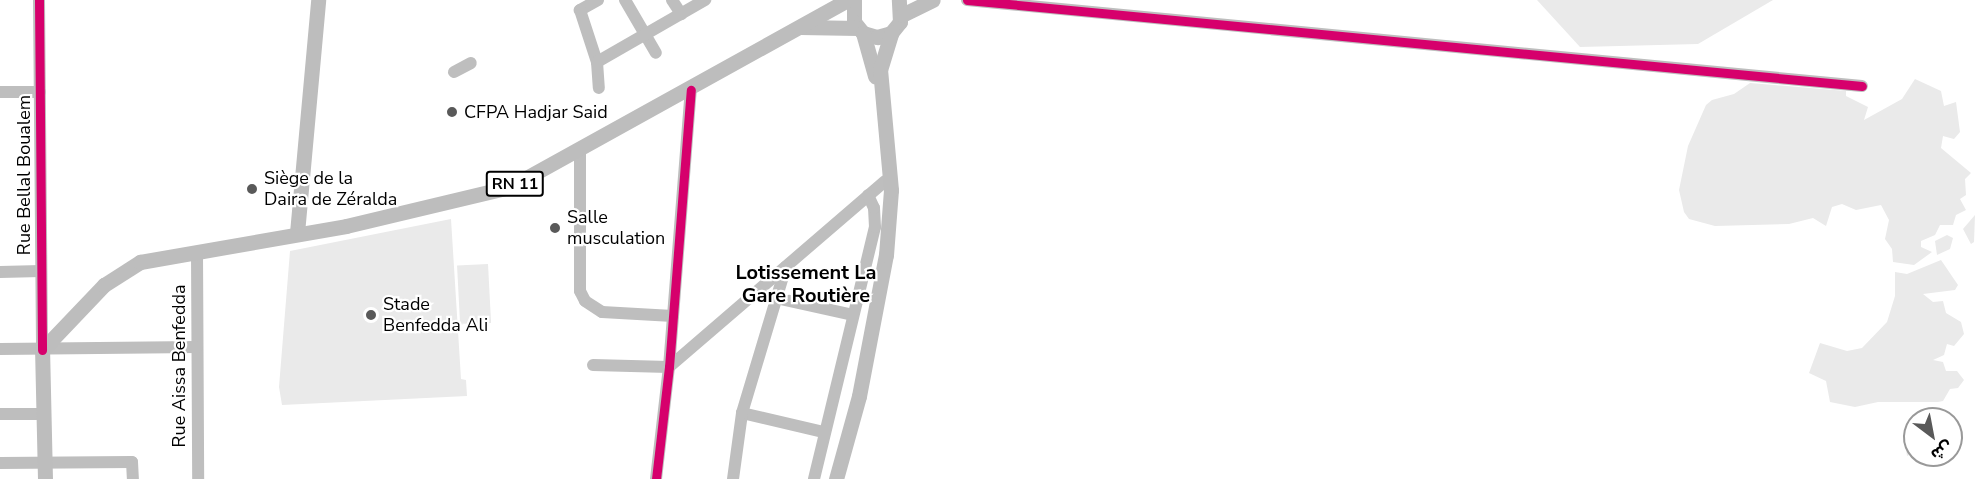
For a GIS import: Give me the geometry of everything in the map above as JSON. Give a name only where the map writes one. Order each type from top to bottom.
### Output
[{"type":"main road","points":[[297,233],[318,0]]},
{"type":"main road","points":[[847,0],[874,71],[889,204]]},
{"type":"main road","name":"RN 11","points":[[42,350],[104,285],[140,262],[197,253],[475,198],[510,187],[691,90],[847,0]]},
{"type":"main road","points":[[836,479],[859,396],[886,255],[890,173],[880,76],[900,4],[933,0]]},
{"type":"main road","points":[[800,27],[860,31],[877,37],[891,33]]},
{"type":"main road","points":[[42,350],[45,479]]},
{"type":"street","name":"Rue Bellal Boualem","points":[[39,0],[42,350]]},
{"type":"street","points":[[598,0],[580,10],[597,62],[599,88]]},
{"type":"street","points":[[625,0],[656,53]]},
{"type":"street","points":[[672,0],[681,14]]},
{"type":"street","points":[[597,62],[705,0]]},
{"type":"street","points":[[967,0],[1862,86]]},
{"type":"street","points":[[454,72],[471,63]]},
{"type":"street","points":[[656,479],[669,367],[691,90]]},
{"type":"street","points":[[0,92],[40,92]]},
{"type":"street","points":[[580,149],[580,291],[585,301],[602,312],[673,316]]},
{"type":"street","points":[[593,365],[669,367],[885,181]]},
{"type":"street","points":[[814,479],[823,432],[875,227],[874,208],[868,195]]},
{"type":"street","name":"Rue Aissa Benfedda","points":[[197,253],[198,479]]},
{"type":"street","points":[[733,479],[742,413],[786,265]]},
{"type":"street","points":[[0,272],[41,271]]},
{"type":"street","points":[[753,293],[853,315]]},
{"type":"street","points":[[0,349],[197,347]]},
{"type":"street","points":[[742,413],[823,432]]},
{"type":"street","points":[[0,414],[44,414]]},
{"type":"street","points":[[0,463],[132,462],[133,479]]},
{"type":"shaded area","points":[[1537,0],[1773,0],[1698,44],[1580,47]]},
{"type":"shaded area","points":[[1915,79],[1941,91],[1944,106],[1956,102],[1960,132],[1954,139],[1943,136],[1941,148],[1971,173],[1965,179],[1966,195],[1960,199],[1966,210],[1956,215],[1953,225],[1940,225],[1935,235],[1921,241],[1921,247],[1932,252],[1914,265],[1893,262],[1892,249],[1885,239],[1889,220],[1881,205],[1856,210],[1842,204],[1832,207],[1826,226],[1813,218],[1789,224],[1715,226],[1689,219],[1684,212],[1679,190],[1688,146],[1706,105],[1712,100],[1734,94],[1750,83],[1846,91],[1846,96],[1868,107],[1864,120],[1902,99]]},
{"type":"shaded area","points":[[1975,215],[1974,242],[1971,244],[1963,229]]},
{"type":"shaded area","name":"Stade Benfedda Ali","points":[[451,219],[461,379],[466,380],[467,396],[282,405],[279,387],[290,251]]},
{"type":"shaded area","points":[[1947,235],[1953,238],[1950,249],[1937,255],[1935,241]]},
{"type":"shaded area","points":[[1941,260],[1958,285],[1955,290],[1923,294],[1933,302],[1943,301],[1946,313],[1961,322],[1964,334],[1954,346],[1947,344],[1944,355],[1933,360],[1943,362],[1946,371],[1957,371],[1964,380],[1958,388],[1950,389],[1943,401],[1938,402],[1878,402],[1855,407],[1830,402],[1826,381],[1809,373],[1820,343],[1847,351],[1862,348],[1887,322],[1895,296],[1895,272],[1907,274]]},
{"type":"shaded area","points":[[488,264],[491,323],[460,325],[457,266]]},
{"type":"cycle path","points":[[39,0],[42,350]]},
{"type":"cycle path","points":[[967,0],[1862,86]]},
{"type":"cycle path","points":[[656,479],[669,367],[691,90]]},
{"type":"place","name":"CFPA Hadjar Said","points":[[452,112]]},
{"type":"place","name":"Siège de la Daira de Zéralda","points":[[252,189]]},
{"type":"place","name":"Salle musculation","points":[[555,228]]},
{"type":"place","name":"Stade Benfedda Ali","points":[[371,315]]},
{"type":"district","name":"Lotissement La Gare Routière","points":[[806,284]]}]
